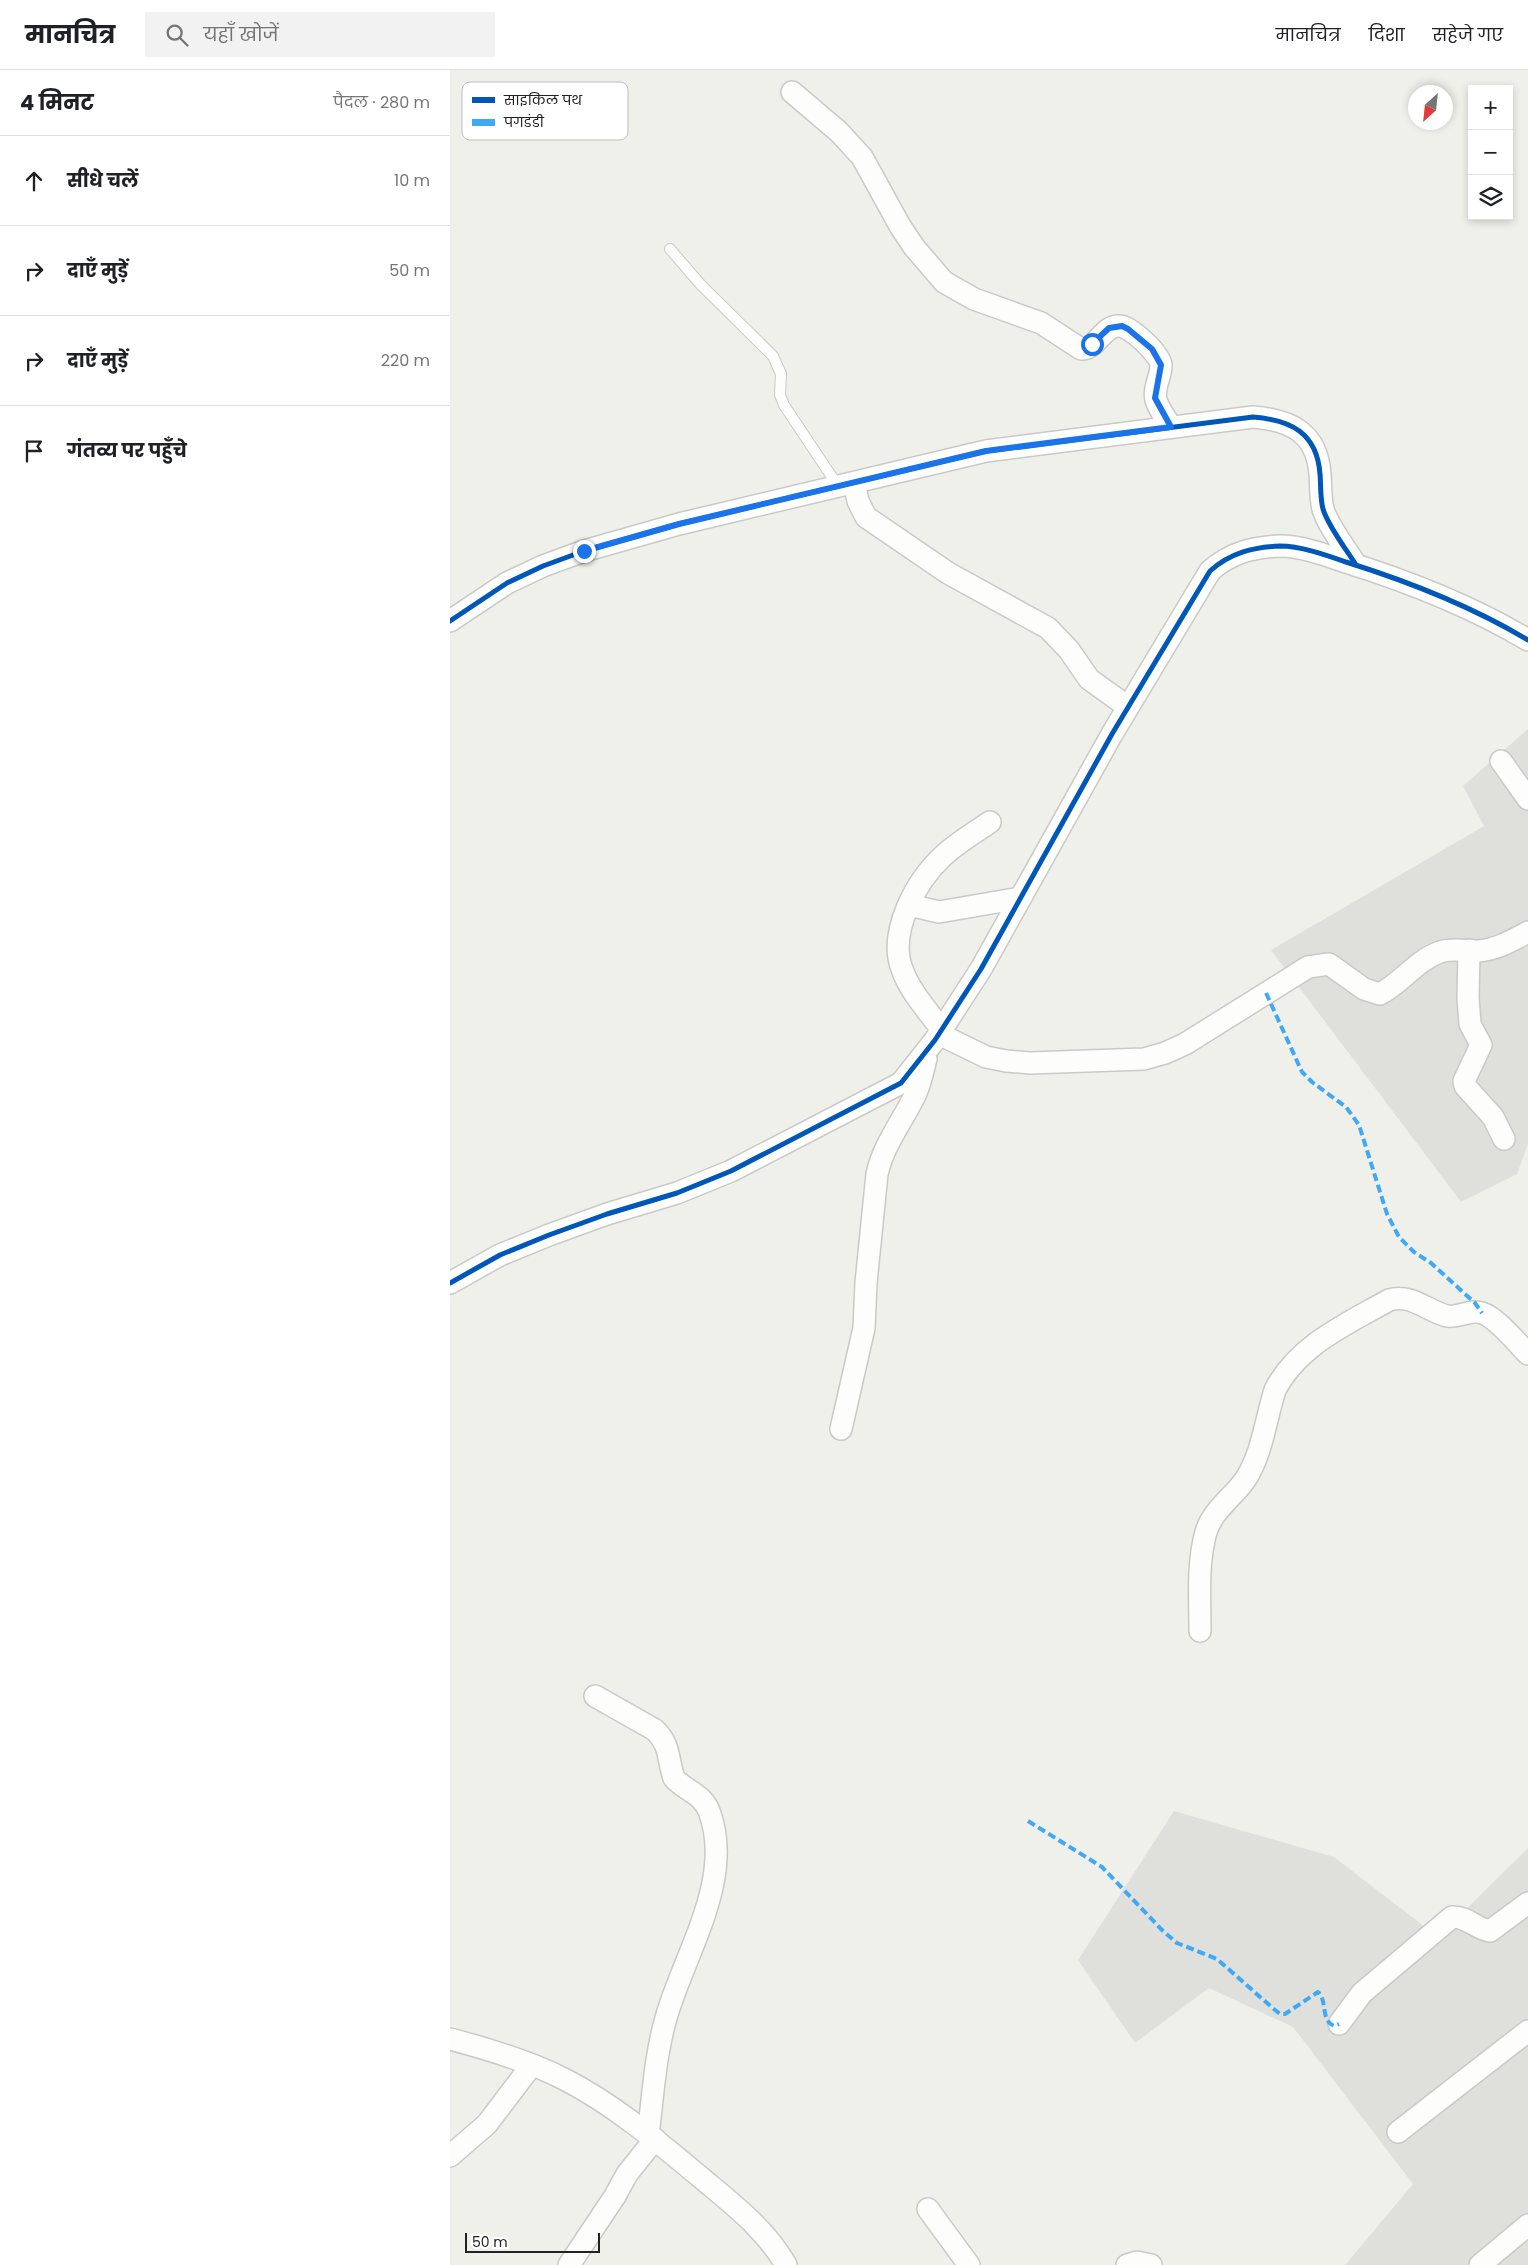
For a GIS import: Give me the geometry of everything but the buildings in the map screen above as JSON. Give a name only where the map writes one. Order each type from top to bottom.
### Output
[{"type":"street","points":[[792,92],[832,126],[862,157],[900,226],[914,247],[944,282],[974,299],[1041,324],[1081,349],[1087,348],[1109,328],[1122,326],[1152,349],[1161,365],[1155,398],[1171,427]]},
{"type":"street","points":[[450,621],[507,584],[543,566],[584,551],[679,524],[986,451],[1253,417],[1272,418],[1288,423],[1310,440],[1316,454],[1320,472],[1322,508],[1356,565]]},
{"type":"street","points":[[846,484],[866,517],[948,573],[1048,628],[1069,650],[1089,679],[1128,707]]},
{"type":"street","points":[[450,1282],[500,1255],[541,1238],[607,1214],[677,1193],[732,1171],[901,1083],[937,1038],[981,969],[1128,707],[1210,571],[1220,562],[1236,553],[1282,546],[1321,554],[1454,600],[1528,640]]},
{"type":"street","points":[[1501,761],[1528,799]]},
{"type":"street","points":[[990,822],[942,856],[923,880],[909,905],[898,933],[898,953],[902,970],[937,1038],[986,1057],[1030,1063],[1144,1059],[1165,1053],[1185,1044],[1308,967],[1329,964],[1364,989],[1380,994],[1429,957],[1451,949],[1494,948],[1528,932]]},
{"type":"street","points":[[909,905],[939,912],[1020,898]]},
{"type":"street","points":[[1470,950],[1468,988],[1470,1024],[1481,1045],[1464,1081],[1465,1086],[1493,1117],[1504,1139]]},
{"type":"street","points":[[841,1429],[864,1328],[866,1283],[877,1174],[881,1157],[889,1138],[917,1091],[937,1038]]},
{"type":"street","points":[[1200,1631],[1200,1565],[1206,1530],[1218,1510],[1244,1480],[1251,1468],[1275,1390],[1281,1378],[1289,1367],[1310,1348],[1389,1300],[1402,1298],[1450,1316],[1482,1312],[1528,1354]]},
{"type":"street","points":[[569,2265],[652,2137],[658,2054],[666,2019],[710,1898],[716,1848],[714,1828],[709,1810],[702,1798],[674,1778],[667,1745],[662,1737],[654,1730],[594,1696]]},
{"type":"street","points":[[1339,2024],[1362,1993],[1452,1917],[1460,1917],[1479,1928],[1490,1931],[1528,1903]]},
{"type":"street","points":[[1398,2132],[1528,2030]]},
{"type":"street","points":[[450,2039],[504,2055],[564,2079],[616,2111],[652,2137],[750,2218],[786,2265]]},
{"type":"street","points":[[450,2156],[488,2124],[531,2066]]},
{"type":"street","points":[[928,2209],[969,2265]]},
{"type":"street","points":[[1480,2265],[1528,2225]]},
{"type":"street","points":[[1127,2265],[1137,2262],[1151,2265]]},
{"type":"lane","points":[[670,249],[701,285],[773,356],[782,374],[780,395],[784,405],[846,484]]},
{"type":"shaded area","points":[[1528,729],[1528,1144],[1517,1174],[1461,1202],[1271,950],[1484,826],[1463,786]]},
{"type":"shaded area","points":[[1174,1811],[1334,1857],[1438,1937],[1528,1848],[1528,2265],[1345,2265],[1413,2184],[1293,2027],[1209,1988],[1135,2043],[1078,1960]]},
{"type":"marked path","points":[[1266,993],[1302,1072],[1312,1082],[1346,1107],[1359,1125],[1387,1214],[1399,1237],[1475,1303],[1482,1313]]},
{"type":"marked path","points":[[1028,1821],[1102,1867],[1163,1931],[1177,1943],[1217,1959],[1280,2014],[1285,2014],[1318,1992],[1323,2000],[1327,2019],[1334,2026],[1339,2024]]},
{"type":"cycle path","points":[[450,621],[507,583],[543,566],[584,551],[679,524],[986,451],[1253,417],[1279,421],[1300,431],[1308,439],[1314,448],[1318,460],[1321,500],[1325,516],[1356,565]]},
{"type":"cycle path","points":[[450,1283],[500,1255],[549,1235],[607,1214],[677,1193],[731,1171],[901,1083],[935,1040],[981,969],[1112,734],[1210,571],[1234,555],[1251,550],[1280,546],[1313,551],[1440,596],[1485,616],[1528,640]]},
{"type":"route","points":[[584,551],[679,524],[867,480],[928,463],[986,451],[1046,442],[1171,427],[1155,398],[1161,365],[1152,349],[1122,326],[1109,328],[1092,344]]}]
